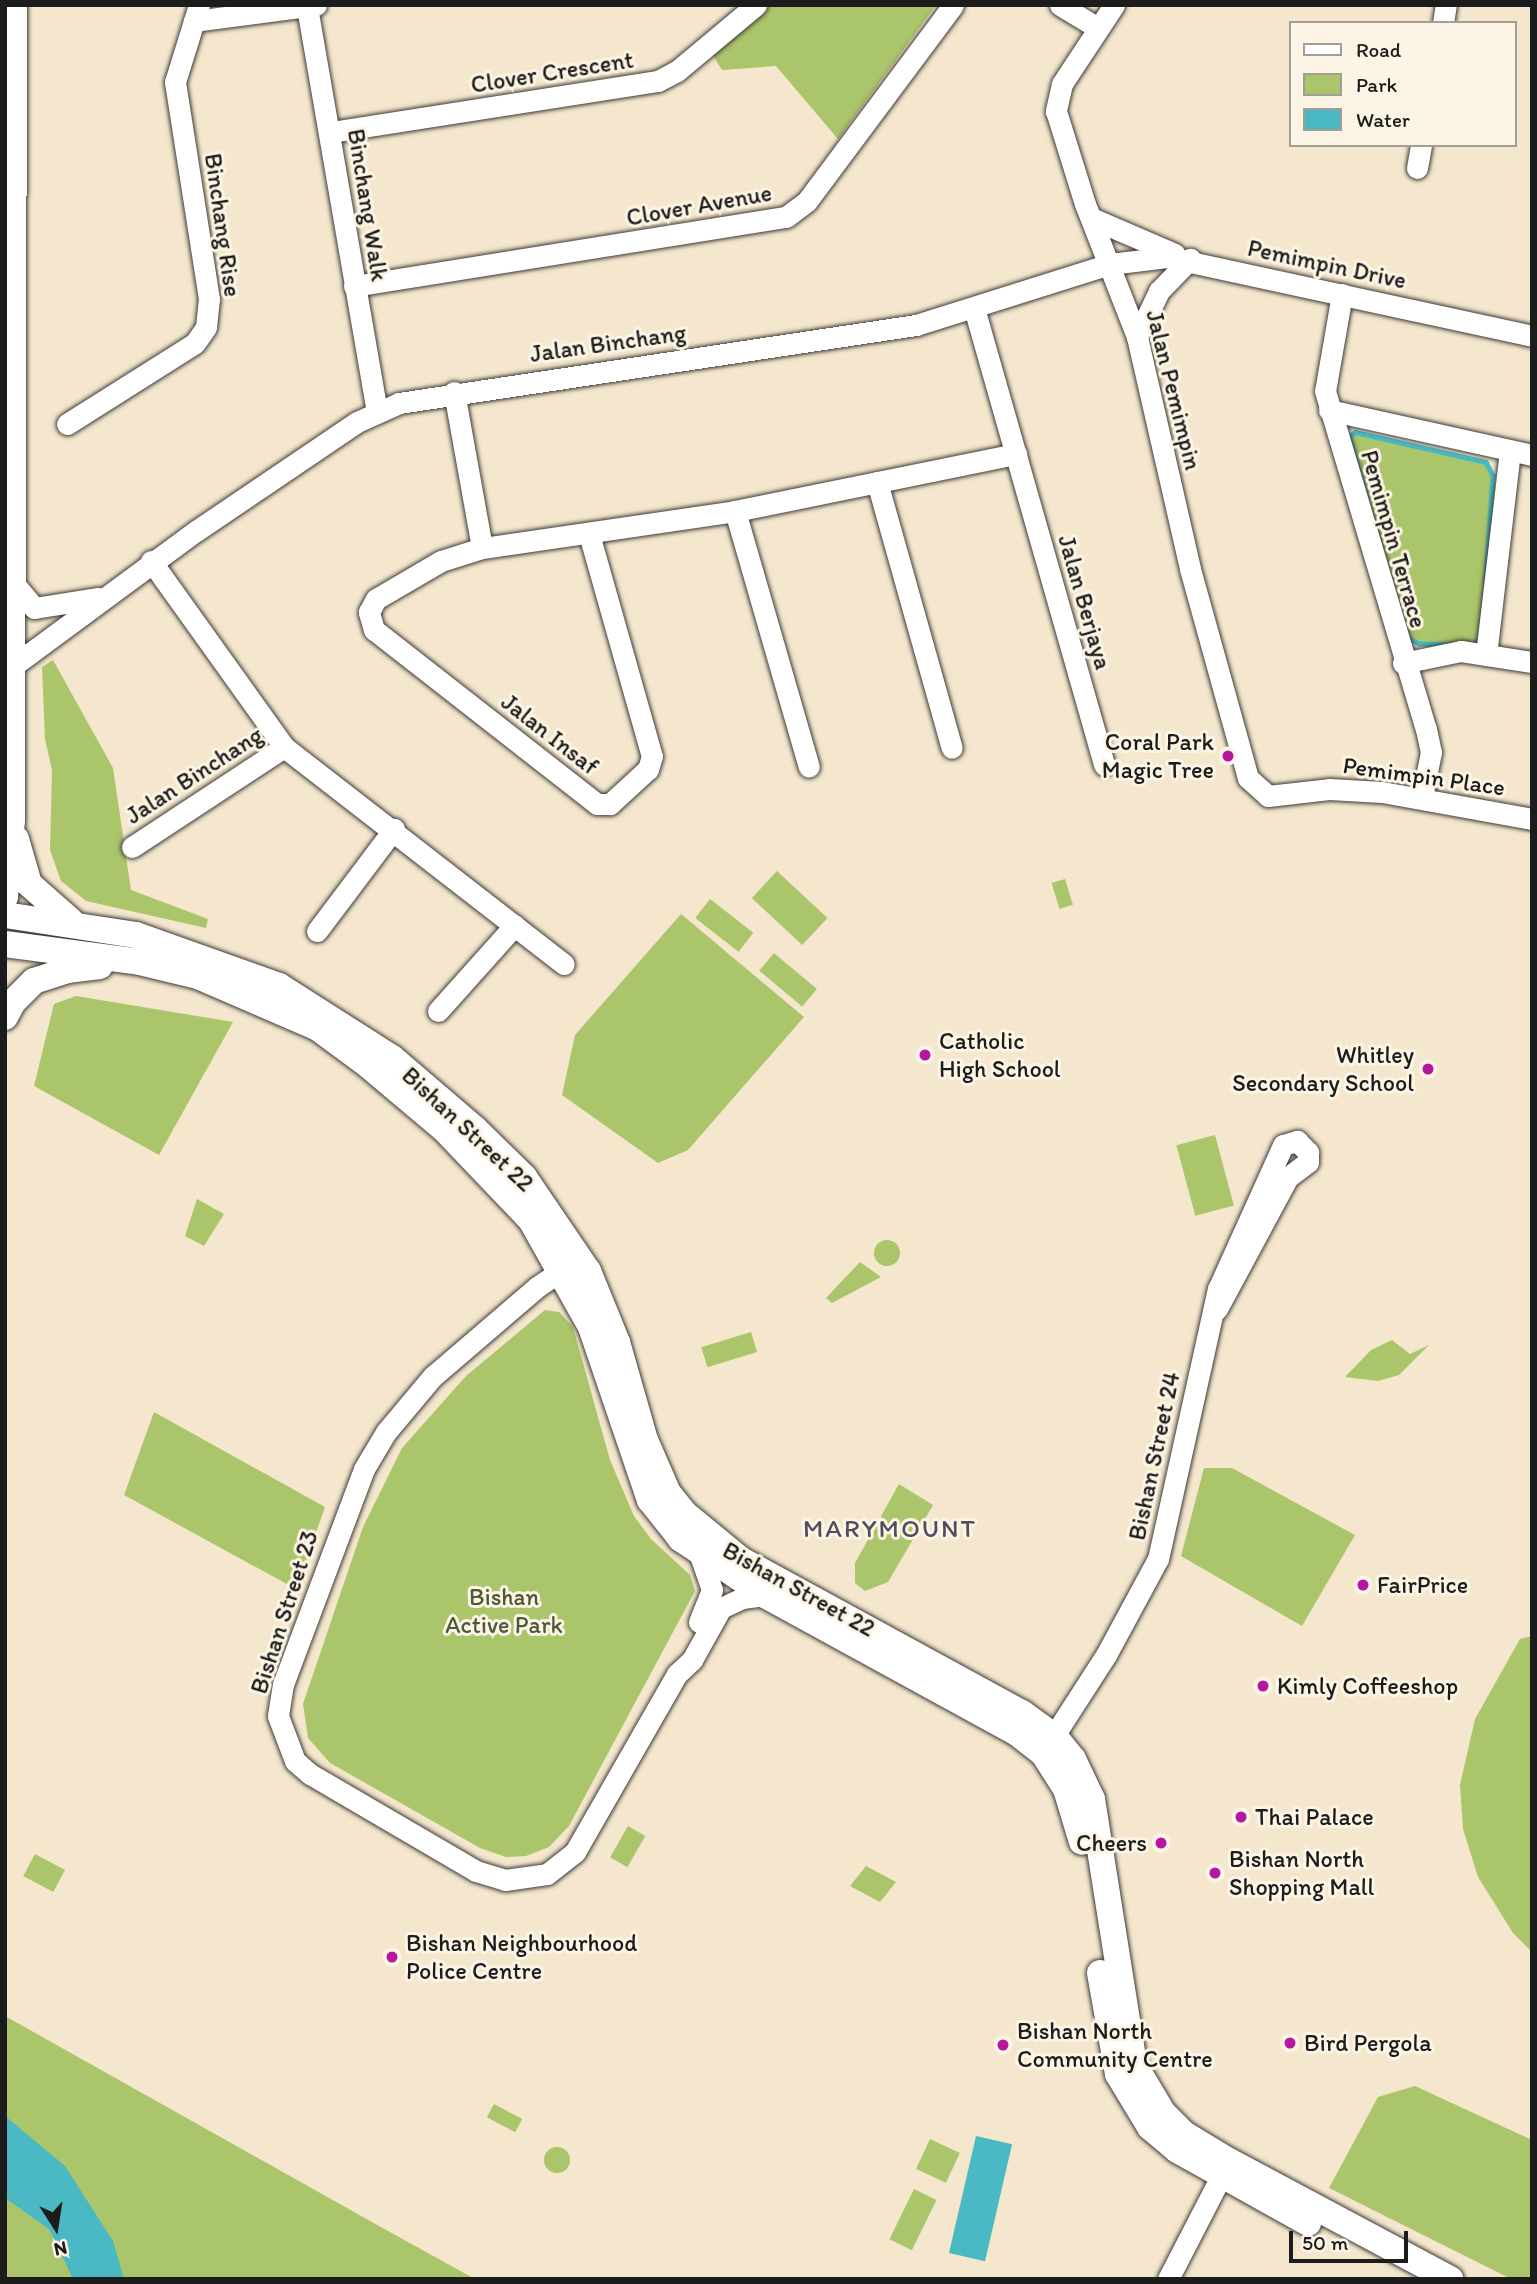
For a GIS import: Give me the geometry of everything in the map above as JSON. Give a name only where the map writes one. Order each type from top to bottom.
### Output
[{"type":"main road","points":[[5,897],[12,820],[10,579],[14,5]]},
{"type":"main road","points":[[12,820],[29,884],[64,919],[77,924]]},
{"type":"main road","name":"Bishan Street 22","points":[[5,915],[77,924],[207,957],[279,986],[324,1011],[392,1058],[495,1148],[524,1177],[571,1265],[650,1500],[700,1555],[765,1595],[1017,1732],[1049,1745],[1073,1759],[1092,1799],[1134,2064],[1163,2113],[1224,2169],[1413,2279]]},
{"type":"main road","name":"Bishan Street 22","points":[[5,944],[140,962],[211,981],[318,1028],[444,1129],[494,1177],[571,1265],[595,1284],[617,1342],[645,1440],[668,1493],[684,1513],[741,1560],[1022,1713],[1049,1745]]},
{"type":"main road","points":[[5,1017],[13,1002],[34,981],[67,970],[140,962]]},
{"type":"main road","name":"Bishan Street 22","points":[[1224,2169],[1450,2279]]},
{"type":"street","name":"Clover Crescent","points":[[331,132],[658,80],[677,71],[756,5]]},
{"type":"street","name":"Clover Avenue","points":[[354,286],[786,217],[807,201],[953,5]]},
{"type":"street","points":[[1060,5],[1098,28]]},
{"type":"street","name":"Jalan Pemimpin","points":[[1114,5],[1062,84],[1056,102],[1091,218],[1137,337],[1190,569],[1240,756],[1248,778],[1268,796]]},
{"type":"street","name":"Binchang Walk","points":[[312,6],[354,286],[376,412]]},
{"type":"street","points":[[197,13],[312,6]]},
{"type":"street","name":"Binchang Rise","points":[[67,424],[195,343],[206,327],[209,299],[175,82],[197,13]]},
{"type":"street","points":[[1417,168],[1421,147]]},
{"type":"street","points":[[1091,218],[1190,259],[1159,291],[1137,337]]},
{"type":"street","name":"Pemimpin Drive","points":[[1110,264],[1167,257],[1190,259],[1532,336]]},
{"type":"street","name":"Jalan Binchang","points":[[10,668],[78,620],[100,597],[151,561],[376,412],[454,392],[822,342],[916,325],[1110,264]]},
{"type":"street","name":"Pemimpin Terrace","points":[[1342,294],[1325,391],[1431,752],[1422,797]]},
{"type":"street","name":"Jalan Berjaya","points":[[974,308],[1104,765]]},
{"type":"street","points":[[454,392],[482,548],[735,511],[1016,454]]},
{"type":"street","points":[[1329,410],[1532,455]]},
{"type":"street","points":[[1486,655],[1510,450]]},
{"type":"street","points":[[877,482],[952,748]]},
{"type":"street","points":[[735,511],[809,767]]},
{"type":"street","name":"Jalan Insaf","points":[[482,548],[440,561],[376,599],[369,612],[374,630],[597,804],[610,804],[648,769],[652,756],[589,534]]},
{"type":"street","name":"Jalan Binchang","points":[[151,561],[285,747],[394,829],[564,964]]},
{"type":"street","name":"Jalan Binchang","points":[[10,579],[34,608],[100,597]]},
{"type":"street","points":[[1403,663],[1439,652],[1532,662]]},
{"type":"street","name":"Jalan Binchang","points":[[132,847],[285,747]]},
{"type":"street","name":"Pemimpin Place","points":[[1268,796],[1329,789],[1422,797],[1532,819]]},
{"type":"street","points":[[317,931],[394,829]]},
{"type":"street","points":[[438,1011],[515,925]]},
{"type":"street","name":"Bishan Street 24","points":[[1049,1745],[1129,1617],[1158,1559],[1177,1490],[1200,1361],[1217,1309],[1288,1177],[1308,1162],[1308,1152],[1297,1141],[1283,1145],[1277,1156],[1218,1290],[1217,1309]]},
{"type":"street","name":"Bishan Street 23","points":[[571,1265],[527,1294],[433,1376],[386,1432],[364,1469],[283,1684],[278,1716],[286,1744],[310,1774],[476,1871],[505,1880],[529,1879],[547,1874],[575,1852],[677,1674],[692,1660],[721,1608],[742,1598],[765,1595]]},
{"type":"street","name":"Bishan Street 23","points":[[677,1674],[678,1657],[710,1603],[710,1578],[700,1555]]},
{"type":"street","points":[[1168,2279],[1224,2169]]},
{"type":"green space","points":[[760,5],[936,5],[838,139],[776,66],[722,70],[709,49]]},
{"type":"green space","points":[[1355,432],[1486,462],[1493,475],[1482,637],[1472,645],[1419,644],[1406,637],[1349,437]]},
{"type":"green space","points":[[53,660],[113,768],[131,890],[208,919],[206,928],[86,901],[61,881],[50,850],[52,770],[45,739],[42,667]]},
{"type":"green space","points":[[777,871],[827,918],[802,945],[752,898]]},
{"type":"green space","points":[[1065,879],[1073,905],[1060,909],[1052,883]]},
{"type":"green space","points":[[710,899],[753,933],[739,952],[695,918]]},
{"type":"green space","points":[[681,914],[804,1017],[688,1150],[658,1163],[562,1095],[575,1035]]},
{"type":"green space","points":[[774,953],[817,989],[802,1007],[759,971]]},
{"type":"green space","points":[[76,996],[233,1022],[159,1155],[34,1086],[54,1004]]},
{"type":"green space","points":[[1215,1135],[1234,1206],[1195,1216],[1176,1145]]},
{"type":"green space","points":[[197,1199],[224,1214],[204,1246],[185,1236]]},
{"type":"green space","points":[[887,1240],[896,1244],[900,1253],[896,1262],[887,1266],[878,1262],[874,1253],[878,1244]]},
{"type":"green space","points":[[860,1262],[881,1277],[832,1303],[826,1298]]},
{"type":"green space","name":"Bishan Active Park","points":[[545,1310],[559,1312],[573,1327],[610,1460],[634,1516],[651,1539],[690,1575],[695,1591],[569,1826],[549,1847],[526,1856],[506,1857],[480,1848],[330,1763],[308,1738],[303,1704],[363,1527],[402,1448],[466,1376]]},
{"type":"green space","points":[[751,1332],[757,1352],[707,1367],[701,1347]]},
{"type":"green space","points":[[1392,1340],[1410,1354],[1429,1345],[1399,1375],[1378,1381],[1345,1377],[1371,1350]]},
{"type":"green space","points":[[154,1412],[325,1507],[296,1589],[124,1495]]},
{"type":"green space","points":[[1204,1468],[1232,1468],[1355,1535],[1302,1626],[1181,1556]]},
{"type":"green space","points":[[899,1484],[933,1505],[888,1582],[865,1591],[855,1583],[855,1563]]},
{"type":"green space","points":[[1532,1636],[1532,1952],[1513,1933],[1478,1877],[1463,1829],[1460,1785],[1475,1719],[1520,1639]]},
{"type":"green space","points":[[628,1826],[645,1836],[627,1867],[610,1857]]},
{"type":"green space","points":[[35,1854],[65,1870],[53,1892],[23,1876]]},
{"type":"green space","points":[[866,1866],[896,1882],[880,1902],[850,1886]]},
{"type":"green space","points":[[5,2016],[379,2226],[475,2279],[5,2279]]},
{"type":"green space","points":[[1415,2086],[1532,2140],[1532,2279],[1511,2279],[1329,2188],[1378,2097]]},
{"type":"green space","points":[[494,2104],[522,2119],[515,2132],[487,2117]]},
{"type":"green space","points":[[930,2139],[960,2153],[946,2183],[916,2169]]},
{"type":"green space","points":[[557,2147],[566,2151],[570,2160],[566,2169],[557,2173],[548,2169],[544,2160],[548,2151]]},
{"type":"green space","points":[[914,2189],[936,2200],[912,2250],[889,2239]]},
{"type":"water","points":[[5,2116],[65,2166],[113,2241],[124,2279],[73,2279],[49,2229],[5,2198]]},
{"type":"water","points":[[976,2136],[1012,2144],[985,2261],[949,2253]]},
{"type":"waterway","points":[[1355,432],[1486,462],[1493,475],[1482,637],[1472,645],[1419,644],[1406,637],[1349,437],[1355,432]]},
{"type":"place","name":"Coral Park Magic Tree","points":[[1228,756]]},
{"type":"place","name":"Catholic High School","points":[[925,1055]]},
{"type":"place","name":"Whitley Secondary School","points":[[1428,1069]]},
{"type":"place","name":"FairPrice","points":[[1363,1585]]},
{"type":"place","name":"Kimly Coffeeshop","points":[[1263,1686]]},
{"type":"place","name":"Thai Palace","points":[[1241,1817]]},
{"type":"place","name":"Cheers","points":[[1161,1843]]},
{"type":"place","name":"Bishan North Shopping Mall","points":[[1215,1873]]},
{"type":"place","name":"Bishan Neighbourhood Police Centre","points":[[392,1957]]},
{"type":"place","name":"Bird Pergola","points":[[1290,2043]]},
{"type":"place","name":"Bishan North Community Centre","points":[[1003,2045]]},
{"type":"district","name":"MARYMOUNT","points":[[890,1529]]}]
